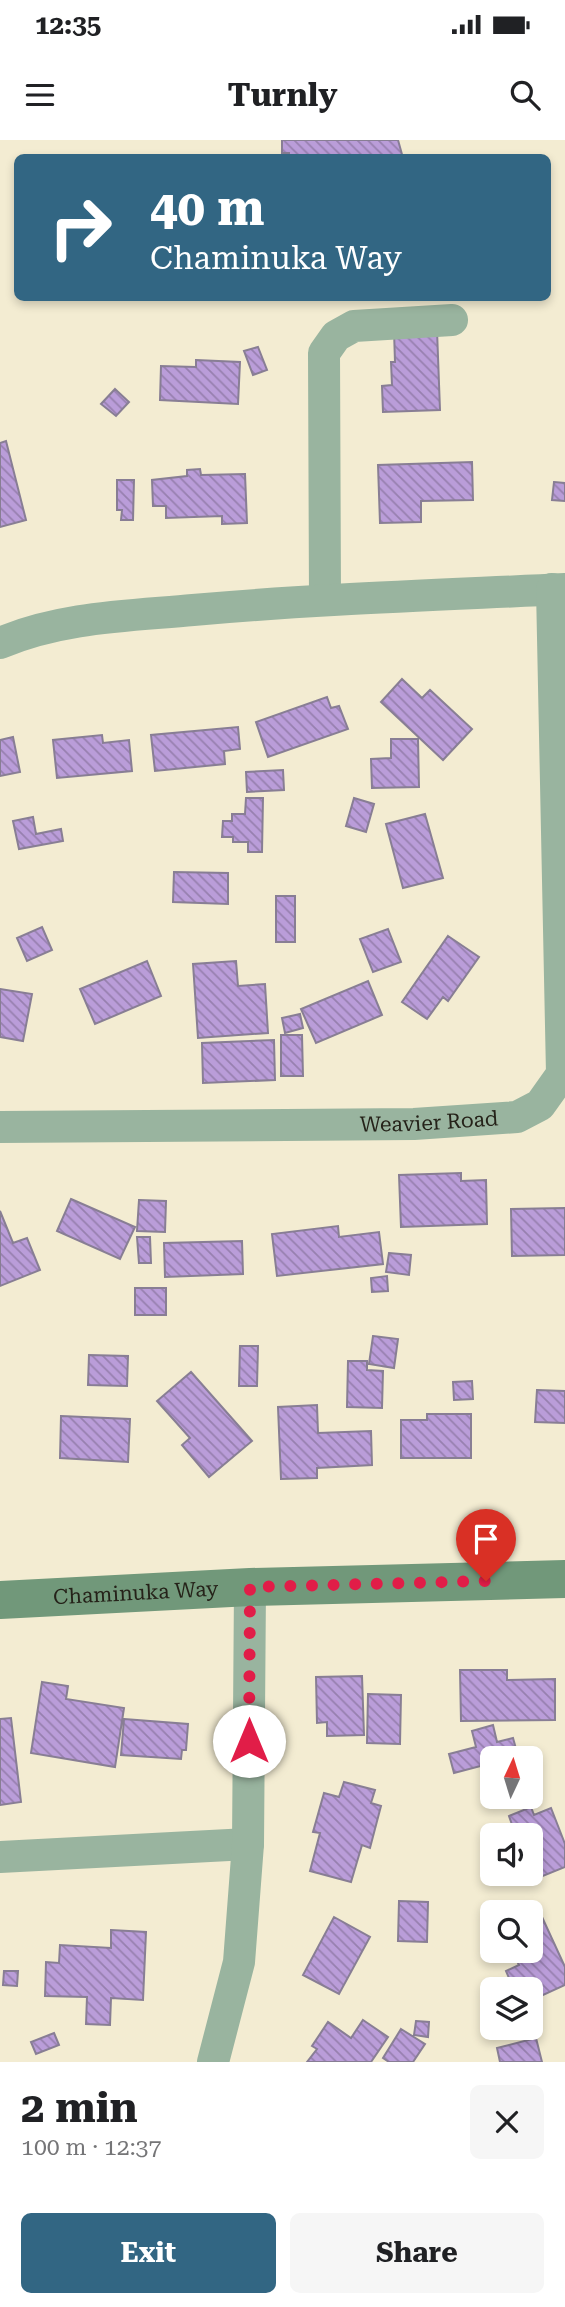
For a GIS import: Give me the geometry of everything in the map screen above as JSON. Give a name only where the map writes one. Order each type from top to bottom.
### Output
[{"type":"street","points":[[325,598],[324,354],[336,336],[354,326],[452,320]]},
{"type":"street","points":[[0,643],[20,634],[86,620],[325,598],[559,589]]},
{"type":"street","name":"Weavier Road","points":[[0,1127],[414,1124],[517,1117],[540,1105],[562,1074],[559,589]]},
{"type":"street","name":"Chaminuka Way","points":[[0,1600],[250,1587],[565,1579]]},
{"type":"street","points":[[213,2062],[239,1962],[248,1844],[250,1587]]},
{"type":"street","points":[[0,1857],[248,1844]]},
{"type":"building","points":[[282,140],[398,140],[402,154],[289,154],[282,153]]},
{"type":"building","points":[[437,330],[440,410],[383,412],[382,386],[392,385],[391,362],[395,362],[394,331]]},
{"type":"building","points":[[258,347],[267,370],[253,375],[244,351]]},
{"type":"building","points":[[196,360],[240,362],[238,404],[160,400],[161,366],[196,367]]},
{"type":"building","points":[[115,389],[129,402],[116,416],[101,404]]},
{"type":"building","points":[[6,441],[26,520],[0,527],[0,443]]},
{"type":"building","points":[[472,462],[473,500],[421,501],[421,522],[380,523],[378,465]]},
{"type":"building","points":[[200,469],[201,475],[245,474],[247,523],[222,524],[222,516],[166,518],[166,506],[153,506],[152,480],[187,476],[187,470]]},
{"type":"building","points":[[117,480],[134,480],[133,520],[121,520],[122,510],[117,510]]},
{"type":"building","points":[[554,482],[565,483],[565,501],[552,500]]},
{"type":"building","points":[[402,679],[422,698],[430,690],[472,729],[443,760],[381,702]]},
{"type":"building","points":[[327,697],[331,708],[339,706],[348,729],[268,757],[256,722]]},
{"type":"building","points":[[238,727],[240,749],[224,751],[225,764],[155,771],[151,735]]},
{"type":"building","points":[[102,735],[103,743],[129,740],[132,771],[57,778],[53,740]]},
{"type":"building","points":[[13,737],[20,772],[0,776],[0,740]]},
{"type":"building","points":[[391,739],[418,739],[419,787],[372,788],[371,759],[391,758]]},
{"type":"building","points":[[283,770],[284,790],[247,792],[246,772]]},
{"type":"building","points":[[246,798],[263,798],[262,852],[248,852],[248,842],[233,842],[233,837],[222,837],[223,821],[232,821],[232,814],[245,814]]},
{"type":"building","points":[[354,798],[374,804],[366,832],[346,826]]},
{"type":"building","points":[[425,814],[443,878],[403,888],[386,824]]},
{"type":"building","points":[[33,817],[36,834],[61,829],[63,841],[19,849],[13,821]]},
{"type":"building","points":[[174,872],[228,873],[228,904],[173,902]]},
{"type":"building","points":[[276,896],[295,896],[295,942],[276,942]]},
{"type":"building","points":[[42,927],[52,950],[27,961],[17,938]]},
{"type":"building","points":[[388,929],[401,962],[373,972],[360,939]]},
{"type":"building","points":[[448,936],[479,957],[448,1001],[443,997],[427,1019],[402,1002]]},
{"type":"building","points":[[147,961],[161,996],[95,1024],[80,989]]},
{"type":"building","points":[[236,961],[238,986],[265,984],[268,1033],[198,1038],[193,964]]},
{"type":"building","points":[[368,981],[382,1015],[316,1043],[301,1009]]},
{"type":"building","points":[[0,989],[32,994],[23,1041],[0,1037]]},
{"type":"building","points":[[300,1014],[303,1028],[285,1033],[282,1018]]},
{"type":"building","points":[[281,1035],[302,1035],[303,1076],[281,1076]]},
{"type":"building","points":[[274,1040],[275,1080],[203,1083],[202,1043]]},
{"type":"building","points":[[461,1173],[461,1181],[486,1180],[487,1224],[401,1227],[399,1175]]},
{"type":"building","points":[[71,1199],[135,1227],[120,1259],[57,1231]]},
{"type":"building","points":[[139,1200],[166,1201],[165,1232],[137,1231]]},
{"type":"building","points":[[565,1208],[565,1255],[512,1256],[511,1209]]},
{"type":"building","points":[[0,1211],[13,1243],[27,1238],[40,1270],[0,1286]]},
{"type":"building","points":[[338,1226],[339,1237],[379,1232],[383,1264],[277,1276],[272,1234]]},
{"type":"building","points":[[137,1237],[150,1237],[151,1263],[139,1263]]},
{"type":"building","points":[[242,1241],[243,1274],[165,1277],[164,1243]]},
{"type":"building","points":[[389,1253],[411,1255],[409,1275],[386,1272]]},
{"type":"building","points":[[387,1276],[388,1291],[372,1292],[371,1278]]},
{"type":"building","points":[[135,1288],[166,1288],[166,1315],[135,1315]]},
{"type":"building","points":[[373,1336],[398,1339],[394,1368],[369,1364]]},
{"type":"building","points":[[240,1346],[258,1346],[257,1386],[239,1386]]},
{"type":"building","points":[[89,1355],[128,1356],[127,1386],[88,1385]]},
{"type":"building","points":[[348,1361],[367,1361],[367,1370],[383,1371],[382,1408],[347,1407]]},
{"type":"building","points":[[191,1372],[252,1441],[209,1477],[182,1445],[190,1438],[157,1401]]},
{"type":"building","points":[[472,1381],[473,1399],[454,1400],[453,1382]]},
{"type":"building","points":[[537,1390],[565,1391],[565,1423],[535,1422]]},
{"type":"building","points":[[317,1405],[318,1433],[371,1431],[372,1465],[317,1468],[317,1478],[281,1479],[278,1407]]},
{"type":"building","points":[[427,1414],[471,1414],[471,1458],[401,1458],[401,1420],[427,1420]]},
{"type":"building","points":[[61,1416],[130,1419],[128,1462],[60,1458]]},
{"type":"building","points":[[460,1670],[507,1670],[507,1680],[555,1679],[555,1720],[461,1721]]},
{"type":"building","points":[[362,1676],[364,1735],[327,1736],[327,1722],[317,1723],[316,1677]]},
{"type":"building","points":[[42,1682],[68,1686],[66,1699],[124,1708],[115,1767],[31,1753]]},
{"type":"building","points":[[368,1694],[401,1695],[400,1744],[367,1743]]},
{"type":"building","points":[[11,1718],[21,1802],[0,1805],[0,1719]]},
{"type":"building","points":[[124,1719],[188,1724],[186,1750],[182,1750],[181,1759],[121,1755]]},
{"type":"building","points":[[493,1725],[497,1742],[513,1738],[515,1746],[480,1746],[480,1766],[454,1773],[449,1754],[476,1747],[472,1731]]},
{"type":"building","points":[[344,1782],[375,1790],[371,1803],[381,1806],[370,1848],[362,1845],[351,1882],[310,1871],[320,1833],[313,1832],[324,1793],[339,1797]]},
{"type":"building","points":[[551,1808],[565,1844],[565,1867],[543,1876],[543,1823],[511,1823],[509,1816],[524,1810],[532,1810],[534,1815]]},
{"type":"building","points":[[399,1901],[428,1902],[427,1942],[398,1941]]},
{"type":"building","points":[[334,1917],[370,1937],[339,1994],[303,1975]]},
{"type":"building","points":[[543,1919],[565,1967],[565,1985],[543,1995],[543,1977],[509,1977],[506,1971],[519,1965],[518,1963],[543,1963]]},
{"type":"building","points":[[111,1930],[146,1932],[143,2000],[111,1998],[110,2025],[86,2024],[87,1997],[45,1996],[46,1962],[59,1963],[60,1945],[111,1948]]},
{"type":"building","points":[[4,1971],[18,1971],[17,1986],[3,1985]]},
{"type":"building","points":[[363,2020],[388,2037],[371,2062],[307,2062],[317,2049],[312,2046],[328,2022],[351,2038]]},
{"type":"building","points":[[416,2021],[429,2022],[428,2037],[414,2035]]},
{"type":"building","points":[[401,2029],[425,2044],[413,2062],[389,2062],[383,2058]]},
{"type":"building","points":[[54,2033],[59,2045],[36,2054],[31,2042]]},
{"type":"building","points":[[536,2040],[542,2062],[500,2062],[497,2048]]},
{"type":"route","points":[[249,1741],[250,1587],[486,1581]]}]
